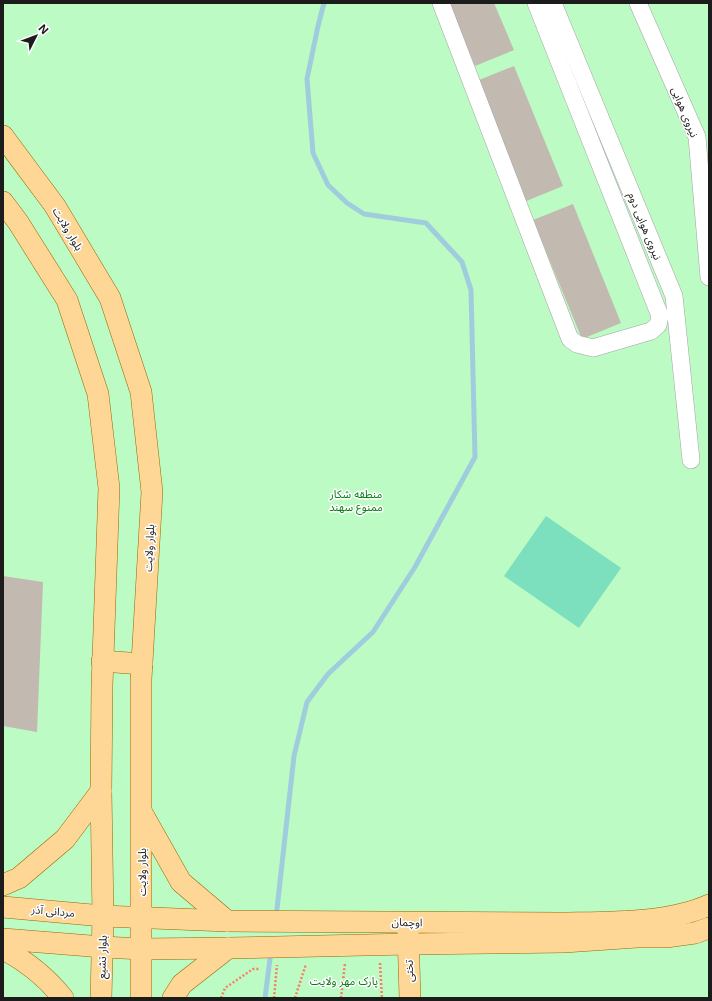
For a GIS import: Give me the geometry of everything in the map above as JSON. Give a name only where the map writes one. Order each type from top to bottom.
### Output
[{"type":"main road","name":"بلوار ولایت","points":[[3,136],[55,206],[110,298],[141,392],[152,492],[142,664],[141,998]]},
{"type":"main road","points":[[3,202],[18,222],[67,300],[98,394],[109,488],[102,661],[101,791],[103,916]]},
{"type":"main road","points":[[102,661],[142,664]]},
{"type":"main road","points":[[3,885],[19,878],[65,839],[101,791]]},
{"type":"main road","points":[[142,812],[181,882],[236,921]]},
{"type":"main road","name":"اوچمان","points":[[103,916],[236,921],[560,923],[610,922],[668,918],[695,912],[709,905]]},
{"type":"main road","name":"مردانی آذر","points":[[3,907],[103,916]]},
{"type":"main road","name":"بلوار تشیع","points":[[101,998],[103,916]]},
{"type":"main road","name":"تختی","points":[[407,922],[410,998]]},
{"type":"main road","name":"اوچمان","points":[[103,947],[142,949],[564,942],[637,937],[666,937],[695,933],[709,928]]},
{"type":"main road","points":[[3,939],[103,947]]},
{"type":"main road","points":[[173,998],[182,984],[228,948]]},
{"type":"main road","points":[[3,949],[19,957],[52,984],[64,998]]},
{"type":"street","points":[[441,3],[570,339],[577,344],[593,348],[652,331],[658,325],[660,316],[536,3]]},
{"type":"street","name":"نیروی هوایی دوم","points":[[553,3],[674,296],[691,460]]},
{"type":"street","name":"نیروی هوایی","points":[[638,3],[697,137],[709,277]]},
{"type":"path","points":[[380,944],[382,998]]},
{"type":"path","points":[[341,998],[347,945]]},
{"type":"path","points":[[295,998],[311,946]]},
{"type":"path","points":[[274,998],[280,947]]},
{"type":"path","points":[[221,998],[225,988],[253,969],[259,969]]},
{"type":"green space","name":"منطقه شکار ممنوع سهند","points":[[3,3],[709,3],[709,998],[3,998]]},
{"type":"green space","points":[[546,516],[621,568],[579,628],[504,576]]},
{"type":"building","points":[[449,3],[494,3],[514,50],[475,66]]},
{"type":"building","points":[[514,66],[563,186],[524,202],[474,82]]},
{"type":"building","points":[[573,204],[621,323],[582,339],[533,220]]},
{"type":"building","points":[[3,576],[43,582],[37,732],[3,726]]},
{"type":"waterway","points":[[276,918],[294,756],[307,702],[328,674],[373,632],[415,567],[475,457],[471,290],[462,262],[426,223],[364,214],[347,203],[328,185],[313,153],[307,79],[324,3]]},
{"type":"waterway","points":[[265,998],[271,951]]},
{"type":"park label","name":"پارک مهر ولایت","points":[[344,981]]}]
